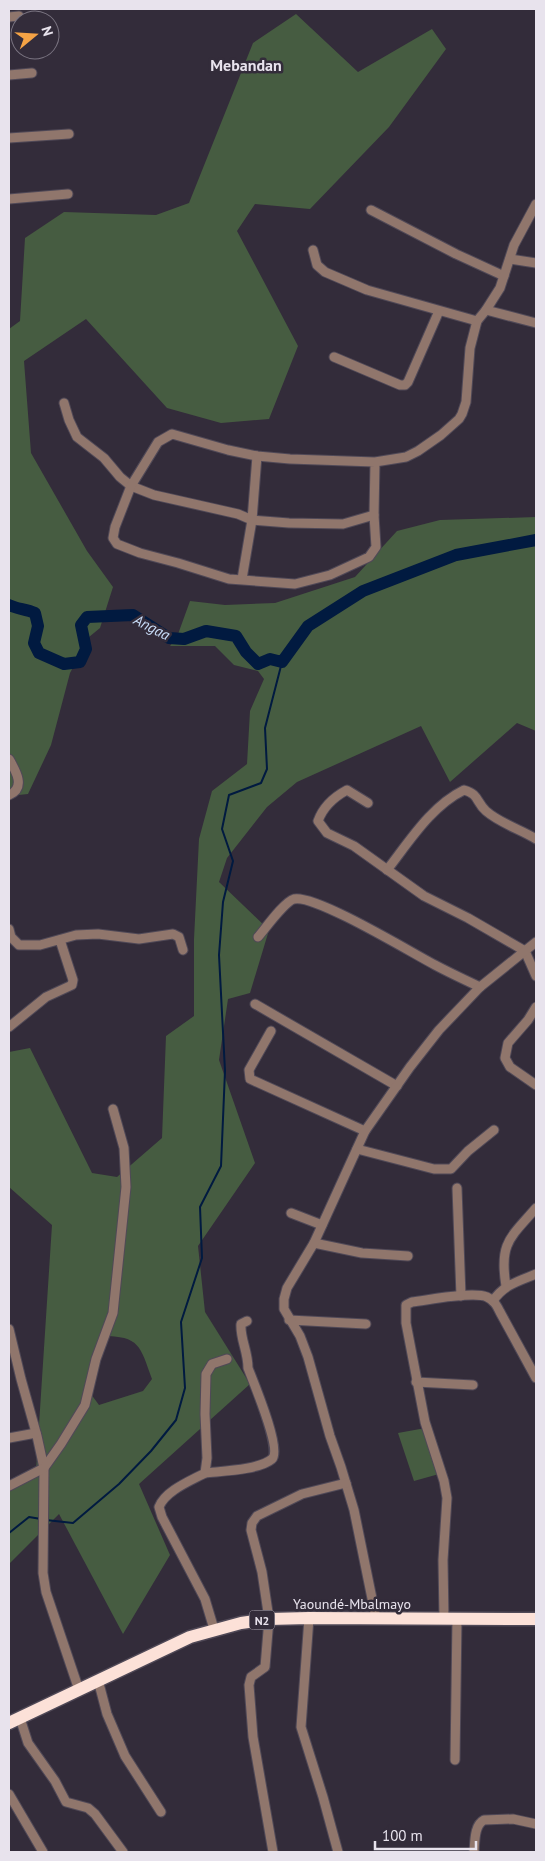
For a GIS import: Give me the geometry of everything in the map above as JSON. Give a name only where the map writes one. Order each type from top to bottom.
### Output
[{"type":"highway","name":"Yaoundé-Mbalmayo","points":[[14,1720],[190,1637],[241,1623],[269,1619],[309,1618],[536,1619]]},
{"type":"street","points":[[9,75],[32,73]]},
{"type":"street","points":[[9,138],[69,134]]},
{"type":"street","points":[[9,199],[68,194]]},
{"type":"street","points":[[375,462],[374,514],[376,548],[369,557],[330,575],[295,584],[229,579],[140,553],[117,544],[114,538],[115,527],[131,486],[158,442],[172,434],[199,443],[257,456],[375,462],[412,454],[435,439],[459,419],[466,402],[470,348],[477,321],[500,288],[514,244],[536,204]]},
{"type":"street","points":[[371,210],[456,254],[504,276]]},
{"type":"street","points":[[313,250],[317,265],[325,272],[367,290],[477,321]]},
{"type":"street","points":[[510,259],[536,263]]},
{"type":"street","points":[[486,310],[536,323]]},
{"type":"street","points":[[334,357],[400,385],[405,385],[439,311]]},
{"type":"street","points":[[64,403],[77,437],[104,458],[120,477],[131,486],[154,496],[238,514],[252,520],[343,524],[374,514]]},
{"type":"street","points":[[242,579],[252,520],[257,456]]},
{"type":"street","points":[[9,759],[18,779],[18,788],[9,795]]},
{"type":"street","points":[[368,804],[347,790],[334,797],[320,815],[318,821],[327,833],[354,846],[424,896],[468,918],[525,951],[536,976]]},
{"type":"street","points":[[387,870],[433,814],[454,795],[464,790],[472,792],[486,811],[536,839]]},
{"type":"street","points":[[258,937],[289,901],[296,898],[316,904],[361,923],[436,966],[480,988]]},
{"type":"street","points":[[9,929],[11,937],[19,944],[40,945],[76,935],[90,934],[139,939],[173,934],[179,937],[183,950]]},
{"type":"street","points":[[9,1027],[46,997],[72,985],[73,980],[60,940]]},
{"type":"street","points":[[376,1618],[354,1510],[330,1436],[308,1356],[300,1336],[284,1309],[284,1299],[287,1288],[314,1244],[365,1131],[439,1030],[480,988],[536,942]]},
{"type":"street","points":[[255,1004],[397,1086]]},
{"type":"street","points":[[536,1010],[508,1043],[505,1058],[510,1066],[536,1085]]},
{"type":"street","points":[[270,1031],[249,1070],[250,1079],[365,1131]]},
{"type":"street","points":[[9,1486],[44,1468],[85,1405],[96,1359],[113,1314],[126,1187],[124,1148],[113,1109]]},
{"type":"street","points":[[357,1149],[444,1170],[451,1169],[468,1151],[494,1130]]},
{"type":"street","points":[[457,1188],[461,1296]]},
{"type":"street","points":[[506,1286],[504,1271],[506,1246],[536,1208]]},
{"type":"street","points":[[291,1213],[322,1225]]},
{"type":"street","points":[[314,1244],[362,1253],[408,1256]]},
{"type":"street","points":[[494,1301],[506,1286],[536,1274]]},
{"type":"street","points":[[444,1619],[443,1560],[447,1498],[444,1481],[424,1422],[406,1322],[406,1305],[412,1302],[461,1296],[487,1296],[494,1301],[536,1378]]},
{"type":"street","points":[[289,1320],[366,1324]]},
{"type":"street","points":[[214,1629],[205,1599],[162,1517],[159,1507],[162,1500],[184,1484],[205,1473],[256,1466],[272,1459],[275,1454],[274,1441],[248,1368],[248,1356],[240,1329],[241,1324],[248,1321]]},
{"type":"street","points":[[9,1329],[44,1468],[44,1573],[46,1592],[78,1690]]},
{"type":"street","points":[[205,1473],[207,1458],[206,1374],[212,1364],[228,1359]]},
{"type":"street","points":[[416,1382],[473,1385]]},
{"type":"street","points":[[9,1438],[36,1432]]},
{"type":"street","points":[[273,1852],[253,1737],[249,1685],[252,1678],[266,1667],[269,1619],[262,1572],[251,1530],[252,1523],[257,1516],[302,1494],[346,1483]]},
{"type":"street","points":[[309,1618],[301,1727],[338,1852]]},
{"type":"street","points":[[455,1760],[457,1619]]},
{"type":"street","points":[[98,1680],[107,1714],[125,1756],[161,1812]]},
{"type":"street","points":[[14,1720],[55,1781],[66,1802],[88,1808],[95,1814],[123,1852]]},
{"type":"street","points":[[9,1794],[43,1852]]},
{"type":"street","points":[[474,1852],[477,1826],[484,1820],[513,1819],[536,1824]]},
{"type":"green space","points":[[296,14],[358,72],[432,29],[446,49],[389,127],[310,209],[255,204],[237,231],[298,346],[269,419],[221,423],[167,408],[86,319],[24,361],[31,453],[87,551],[113,587],[100,628],[89,637],[70,673],[51,745],[28,794],[9,796],[9,329],[20,321],[25,238],[64,212],[156,215],[189,203],[253,43]]},
{"type":"green space","points":[[536,517],[536,731],[517,723],[450,782],[421,726],[297,782],[267,807],[227,858],[219,882],[269,930],[250,993],[228,999],[219,1060],[255,1163],[198,1246],[205,1312],[250,1384],[139,1484],[170,1555],[123,1634],[59,1514],[9,1564],[9,1486],[36,1471],[52,1225],[9,1187],[9,1052],[30,1048],[92,1173],[117,1177],[162,1138],[166,1036],[194,1016],[194,939],[199,839],[212,791],[247,764],[250,711],[264,679],[258,671],[234,665],[215,646],[170,646],[177,637],[190,601],[225,605],[275,603],[355,577],[397,531],[440,520]],"holes":[[[102,1336],[124,1338],[137,1345],[152,1379],[143,1391],[99,1405],[85,1386]]]},
{"type":"green space","points":[[420,1429],[426,1430],[439,1474],[414,1481],[398,1433]]},
{"type":"waterway","name":"Angaa","points":[[9,605],[35,613],[38,626],[34,643],[39,653],[64,664],[80,662],[86,649],[81,625],[87,617],[133,615],[169,638],[184,639],[206,631],[236,636],[246,652],[258,664],[270,659],[282,662],[308,626],[363,591],[456,555],[536,540]]},
{"type":"waterway","points":[[46,1520],[73,1523],[119,1484],[151,1451],[176,1420],[185,1388],[181,1322],[202,1258],[200,1207],[221,1166],[225,1071],[219,955],[223,902],[233,861],[222,829],[229,795],[261,783],[267,769],[265,728],[282,662]]},
{"type":"waterway","points":[[9,1533],[29,1517],[41,1519]]},
{"type":"district","name":"Mebandan","points":[[246,65]]}]
